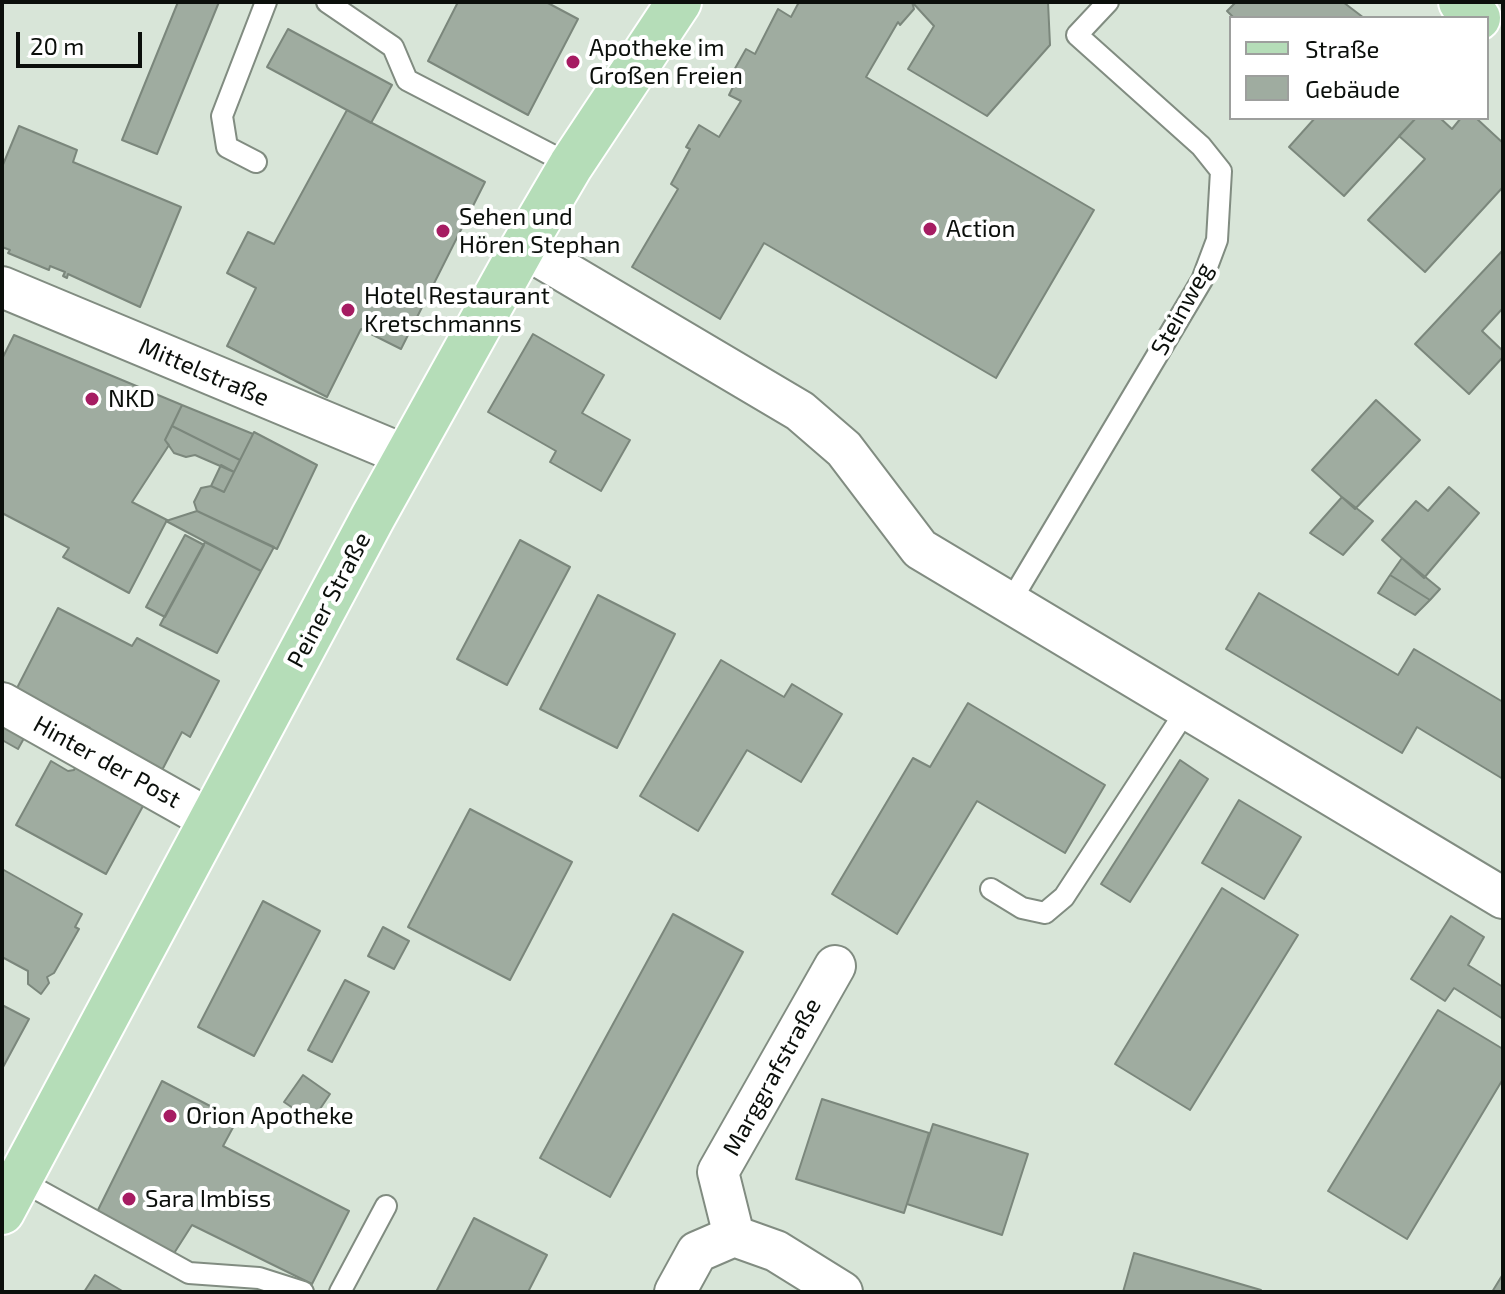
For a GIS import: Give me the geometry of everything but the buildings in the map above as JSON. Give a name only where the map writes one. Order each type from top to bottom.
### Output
[{"type":"main road","name":"Peiner Straße","points":[[11,1196],[407,456],[523,247],[571,165],[679,2]]},
{"type":"main road","points":[[1461,2],[1476,16]]},
{"type":"street","points":[[523,247],[800,411],[844,449],[920,549],[1503,898]]},
{"type":"street","name":"Mittelstraße","points":[[2,287],[407,456]]},
{"type":"street","name":"Hinter der Post","points":[[2,703],[212,821]]},
{"type":"street","name":"Marggrafstraße","points":[[734,1236],[718,1172],[835,966]]},
{"type":"street","points":[[675,1292],[697,1252],[734,1236],[776,1251],[842,1292]]},
{"type":"lane","points":[[256,162],[227,147],[222,116],[266,2]]},
{"type":"lane","points":[[327,2],[393,47],[407,80],[571,165]]},
{"type":"lane","name":"Steinweg","points":[[1009,604],[1202,280],[1217,240],[1221,171],[1201,146],[1077,35],[1108,2]]},
{"type":"lane","points":[[991,889],[1022,908],[1045,913],[1064,897],[1187,709]]},
{"type":"lane","points":[[11,1196],[189,1273],[259,1278],[303,1292]]},
{"type":"lane","points":[[340,1292],[386,1206]]},
{"type":"place","name":"Apotheke im Großen Freien","points":[[573,62]]},
{"type":"place","name":"Action","points":[[930,229]]},
{"type":"place","name":"Sehen und Hören Stephan","points":[[443,231]]},
{"type":"place","name":"Hotel Restaurant Kretschmanns","points":[[348,310]]},
{"type":"place","name":"NKD","points":[[92,399]]},
{"type":"place","name":"Orion Apotheke","points":[[170,1116]]},
{"type":"place","name":"Sara Imbiss","points":[[129,1199]]}]
